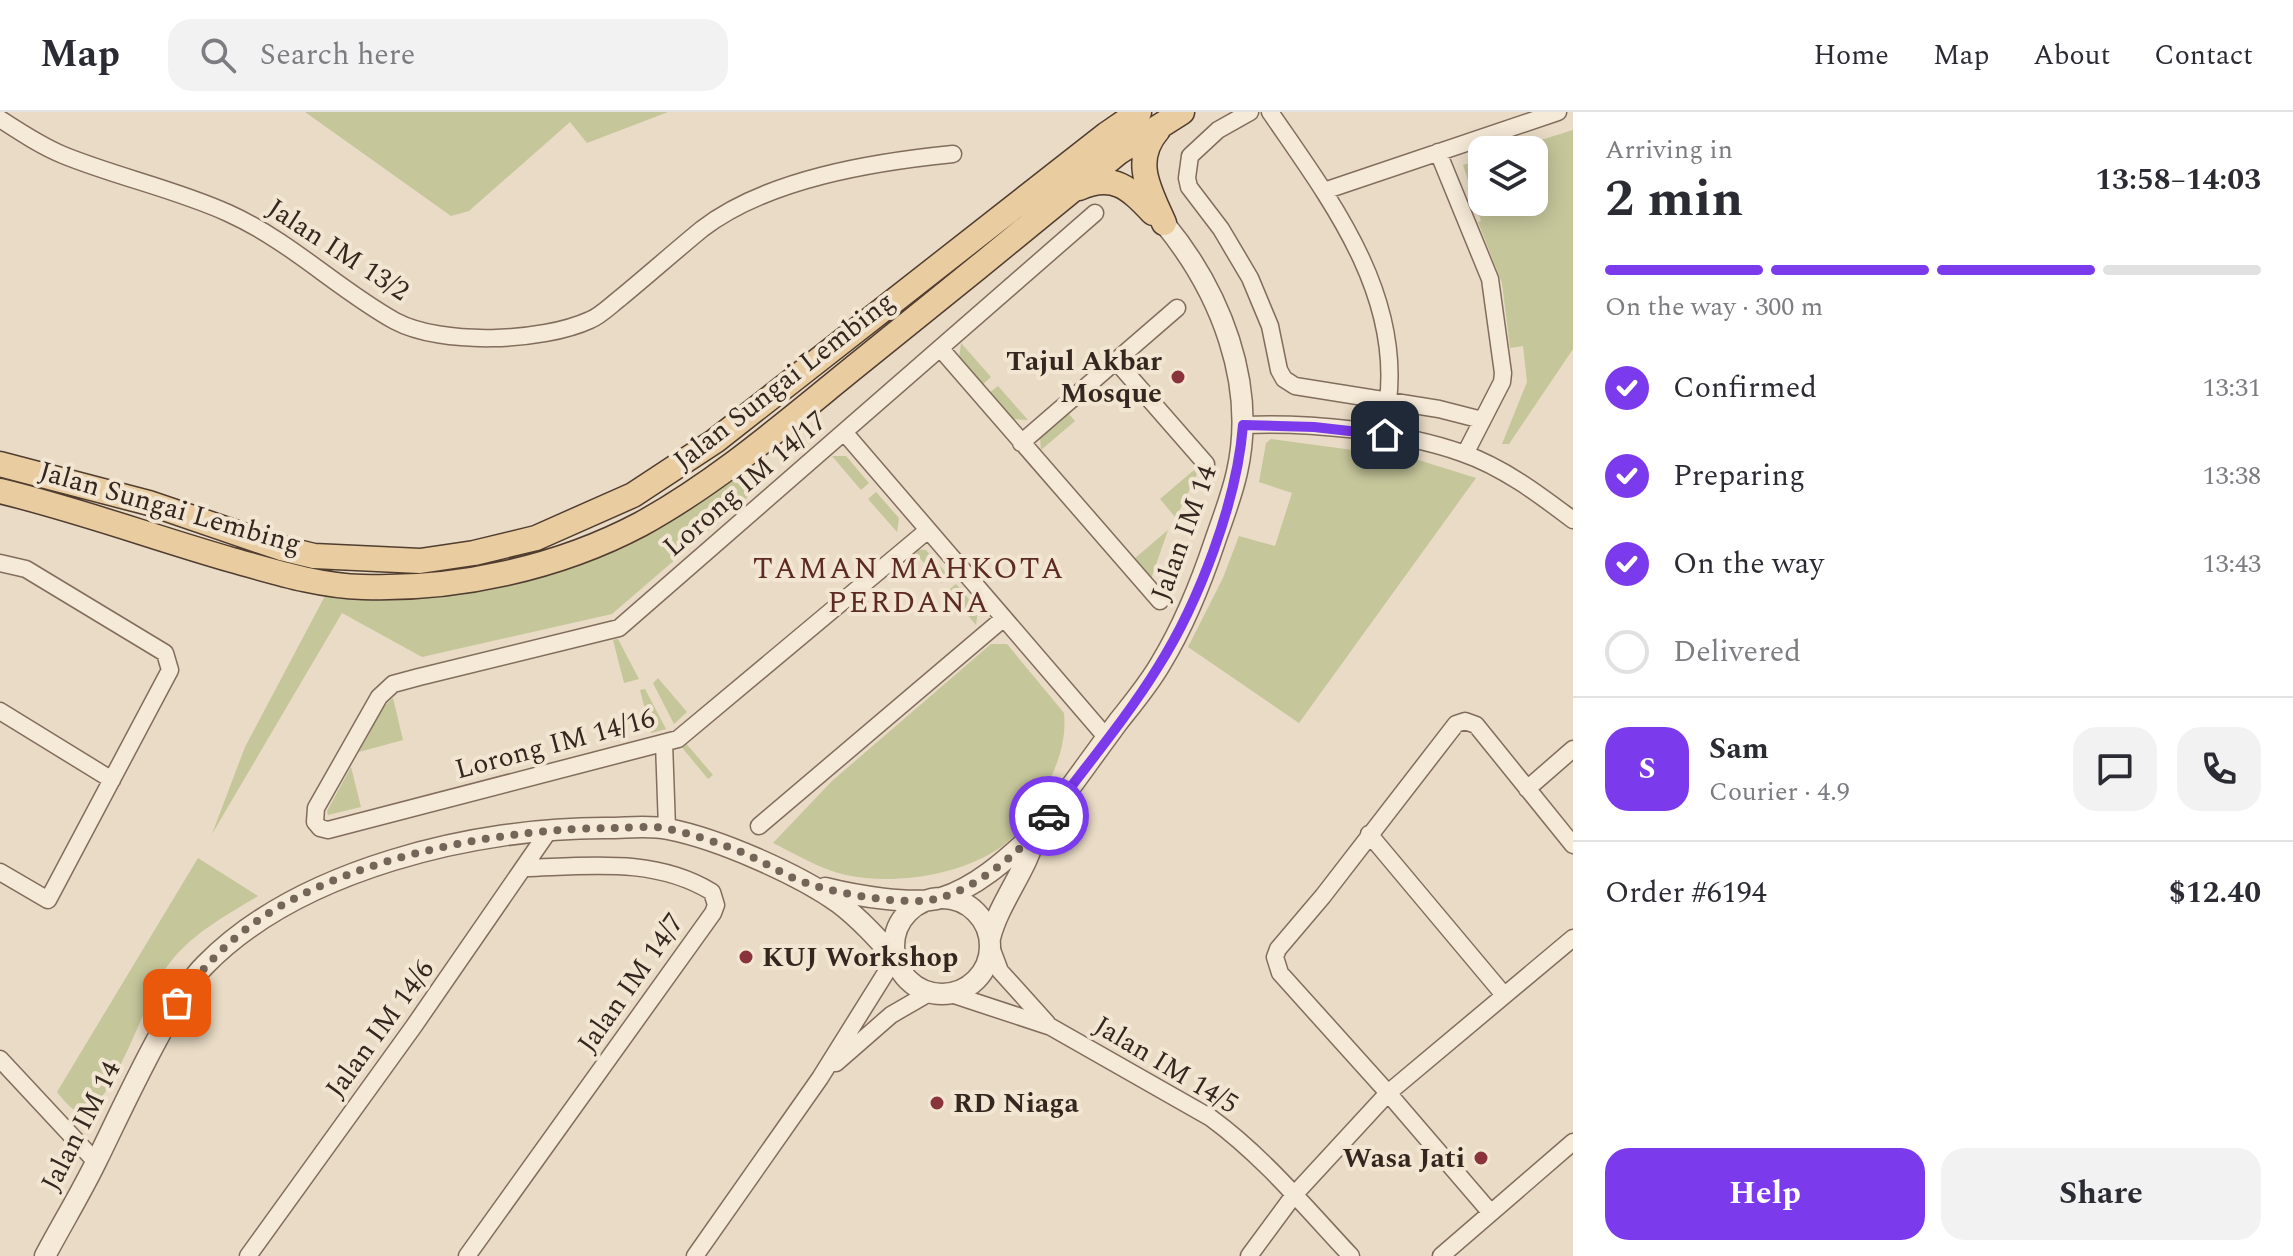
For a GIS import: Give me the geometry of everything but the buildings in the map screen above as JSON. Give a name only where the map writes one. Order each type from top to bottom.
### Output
[{"type":"main road","name":"Jalan Sungai Lembing","points":[[0,464],[149,503],[281,548],[314,556],[420,561],[474,553],[536,538],[633,495],[715,441],[1139,112]]},
{"type":"main road","name":"Jalan Sungai Lembing","points":[[0,491],[65,507],[141,534],[292,577],[362,587],[450,583],[536,566],[590,547],[641,524],[729,467],[1119,152],[1175,117]]},
{"type":"main road","points":[[1164,223],[1146,182],[1142,164],[1147,145],[1175,117]]},
{"type":"main road","points":[[1071,192],[1089,184],[1121,184],[1164,223]]},
{"type":"street","points":[[1250,112],[1218,130],[1190,156],[1187,178],[1189,187],[1221,229],[1250,278],[1270,326],[1279,370],[1284,379],[1295,386],[1439,409],[1482,420]]},
{"type":"street","points":[[1270,112],[1324,191],[1358,251],[1376,295],[1391,374],[1388,401]]},
{"type":"street","points":[[1324,191],[1558,112]]},
{"type":"street","name":"Jalan IM 13/2","points":[[0,119],[59,154],[180,195],[257,227],[398,322],[439,334],[494,339],[544,335],[591,320],[703,229],[742,203],[793,184],[887,161],[953,154]]},
{"type":"street","points":[[1438,152],[1491,283],[1503,378],[1465,454]]},
{"type":"street","name":"Lorong IM 14/17","points":[[317,826],[316,808],[379,697],[398,682],[619,628],[1095,213]]},
{"type":"street","name":"Jalan IM 14","points":[[1035,835],[1160,664],[1197,590],[1237,473],[1243,425],[1238,377],[1220,316],[1200,275],[1164,223]]},
{"type":"street","points":[[1021,443],[1177,308]]},
{"type":"street","points":[[940,348],[1160,601]]},
{"type":"street","points":[[1116,361],[1206,464]]},
{"type":"street","points":[[1243,425],[1285,425],[1430,443],[1465,454],[1524,485],[1573,520]]},
{"type":"street","points":[[844,432],[1107,738]]},
{"type":"street","name":"Lorong IM 14/16","points":[[317,826],[328,830],[678,739],[928,530]]},
{"type":"street","points":[[0,563],[26,569],[165,653],[170,670],[48,900],[0,872]]},
{"type":"street","points":[[759,826],[1004,618]]},
{"type":"street","points":[[0,711],[112,780]]},
{"type":"street","points":[[1491,1213],[1280,973],[1275,957],[1278,949],[1323,896],[1456,724],[1465,721],[1476,725],[1573,845]]},
{"type":"street","points":[[664,743],[667,828]]},
{"type":"street","points":[[1527,789],[1573,749]]},
{"type":"street","name":"Jalan IM 14","points":[[45,1256],[177,1003],[202,967],[272,911],[338,880],[425,852],[481,839],[550,829],[667,828],[742,852],[812,885]]},
{"type":"street","name":"Jalan IM 14/6","points":[[248,1256],[550,829]]},
{"type":"street","points":[[1369,834],[1504,995]]},
{"type":"street","points":[[695,1256],[820,1078],[895,958],[895,934],[900,923],[917,905],[939,899],[982,876],[1035,835]]},
{"type":"street","points":[[951,994],[979,977],[985,968],[999,909],[1035,835]]},
{"type":"street","name":"Jalan IM 14/7","points":[[467,1256],[716,905],[712,892],[704,887],[652,868],[631,865],[525,868]]},
{"type":"street","points":[[812,885],[879,898],[949,899],[968,906],[982,919],[1000,971],[1051,1027]]},
{"type":"street","points":[[812,885],[859,920],[895,958],[910,982],[929,993],[951,994],[1051,1027]]},
{"type":"street","points":[[1249,1256],[1294,1195],[1388,1093],[1573,938]]},
{"type":"street","points":[[820,1078],[891,1015],[929,993]]},
{"type":"street","name":"Jalan IM 14/5","points":[[1051,1027],[1211,1118],[1294,1195],[1351,1256]]},
{"type":"street","points":[[0,1059],[96,1162]]},
{"type":"street","points":[[1441,1256],[1573,1142]]},
{"type":"green space","points":[[305,112],[668,112],[587,143],[570,122],[469,211],[451,216]]},
{"type":"green space","points":[[1573,130],[1573,349],[1509,444],[1502,444],[1527,382],[1523,346],[1510,348],[1502,283],[1478,222],[1481,221],[1479,216],[1548,216],[1548,138]]},
{"type":"green space","points":[[1468,163],[1468,181],[1463,165]]},
{"type":"green space","points":[[961,343],[991,377],[982,385],[959,359]]},
{"type":"green space","points":[[998,386],[1028,420],[1013,419],[989,393]]},
{"type":"green space","points":[[1069,414],[1075,421],[1041,450],[1040,438]]},
{"type":"green space","points":[[1271,439],[1412,458],[1476,478],[1299,723],[1188,647],[1223,578],[1239,536],[1275,546],[1292,493],[1259,482],[1266,443]]},
{"type":"green space","points":[[832,456],[846,456],[869,483],[861,490]]},
{"type":"green space","points":[[1194,470],[1197,474],[1176,518],[1160,499]]},
{"type":"green space","points":[[736,476],[750,495],[612,614],[422,657],[342,613],[212,834],[245,747],[326,594],[444,597],[536,578],[604,549]]},
{"type":"green space","points":[[876,492],[899,518],[897,532],[868,499]]},
{"type":"green space","points":[[1168,530],[1151,579],[1134,559]]},
{"type":"green space","points":[[912,549],[926,550],[949,576],[941,583]]},
{"type":"green space","points":[[956,584],[978,610],[976,625],[947,591]]},
{"type":"green space","points":[[618,639],[639,679],[624,683],[613,640]]},
{"type":"green space","points":[[991,644],[1007,644],[1064,713],[1062,745],[1052,776],[1028,819],[1010,840],[979,860],[961,867],[923,876],[883,879],[836,872],[773,843],[832,781]]},
{"type":"green space","points":[[658,678],[687,712],[674,724],[653,683]]},
{"type":"green space","points":[[645,689],[666,729],[651,733],[640,690]]},
{"type":"green space","points":[[393,698],[403,740],[359,752],[383,707]]},
{"type":"green space","points":[[684,741],[713,775],[708,779],[680,745]]},
{"type":"green space","points":[[351,767],[361,807],[328,815],[327,811]]},
{"type":"green space","points":[[198,858],[258,896],[203,931],[179,952],[160,978],[127,1052],[105,1092],[95,1106],[85,1112],[77,1111],[57,1092]]},
{"type":"way so far","points":[[177,1003],[202,967],[272,911],[338,880],[411,855],[481,839],[550,829],[667,828],[742,852],[812,885],[879,898],[939,899],[1005,861],[1035,835],[1049,816]]},
{"type":"place","name":"Tajul Akbar Mosque","points":[[1178,377]]},
{"type":"place","name":"KUJ Workshop","points":[[746,957]]},
{"type":"place","name":"RD Niaga","points":[[937,1103]]},
{"type":"place","name":"Wasa Jati","points":[[1481,1158]]},
{"type":"district","name":"TAMAN MAHKOTA PERDANA","points":[[909,586]]},
{"type":"route","points":[[1049,816],[1151,678],[1179,629],[1205,570],[1234,485],[1243,425],[1314,427],[1385,435]]}]
